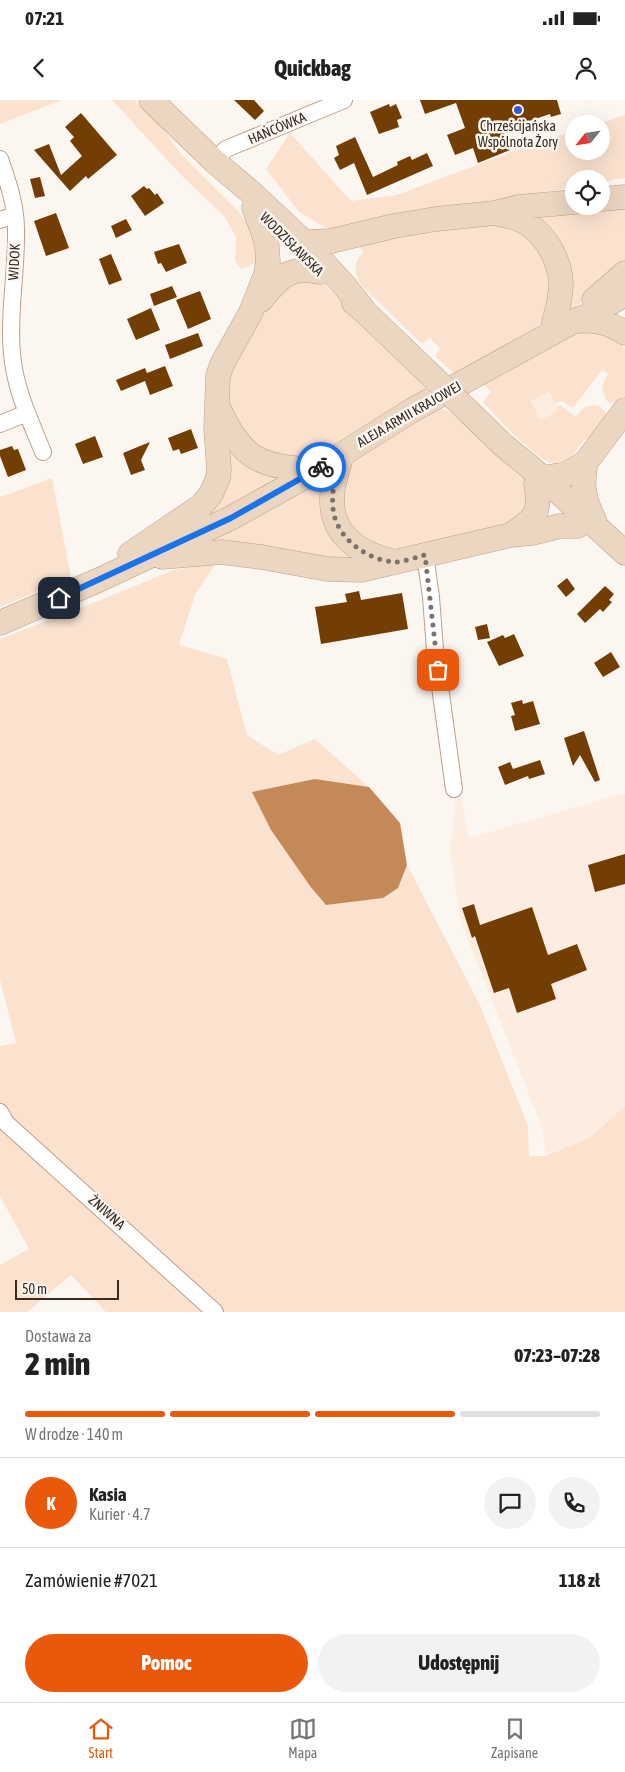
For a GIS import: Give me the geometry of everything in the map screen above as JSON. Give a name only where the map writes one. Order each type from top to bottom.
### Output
[{"type":"main road","name":"WODZISŁAWSKA","points":[[151,100],[304,242],[328,275]]},
{"type":"main road","name":"WODZISŁAWSKA","points":[[219,165],[254,208],[328,275],[588,527],[625,568]]},
{"type":"main road","points":[[610,198],[625,197]]},
{"type":"main road","points":[[304,242],[331,241],[394,226],[436,219],[495,213],[519,207],[565,203]]},
{"type":"main road","points":[[99,580],[137,548],[201,506],[211,494],[218,478],[216,429],[219,370],[251,312],[266,274],[268,261],[264,234],[254,208]]},
{"type":"main road","points":[[495,213],[518,219],[527,224],[545,241],[554,254],[559,268],[561,285],[551,334]]},
{"type":"main road","points":[[251,312],[276,281],[288,273],[298,270],[310,270],[328,275],[344,252],[370,232]]},
{"type":"main road","name":"ALEJA ARMII KRAJOWEJ","points":[[574,321],[597,297],[625,273]]},
{"type":"main road","name":"ALEJA ARMII KRAJOWEJ","points":[[0,623],[152,556],[231,518],[317,470],[411,411],[574,321],[596,312],[625,294]]},
{"type":"main road","points":[[574,321],[599,321],[612,325],[625,333]]},
{"type":"main road","points":[[218,406],[233,436],[252,456],[276,466],[317,470]]},
{"type":"main road","points":[[511,535],[532,520],[538,501],[540,481],[567,474],[586,462],[625,410]]},
{"type":"main road","points":[[342,454],[333,489],[333,509],[336,522],[343,534],[353,544],[378,558],[395,562]]},
{"type":"main road","points":[[152,556],[166,557],[221,552],[327,569],[361,570],[511,535],[532,533],[560,526],[588,527],[583,481],[586,462]]},
{"type":"main road","name":"WODZISŁAWSKA","points":[[588,527],[625,553]]},
{"type":"street","name":"HAŃCÓWKA","points":[[219,165],[226,149],[344,100]]},
{"type":"street","name":"WIDOK","points":[[0,159],[12,198],[8,217],[16,230],[6,291],[11,327],[12,355],[19,391],[43,452]]},
{"type":"street","points":[[0,424],[27,413]]},
{"type":"street","points":[[425,555],[431,596],[435,650],[454,789]]},
{"type":"street","name":"ŻNIWNA","points":[[0,1112],[6,1123],[215,1312]]},
{"type":"shaded area","points":[[0,100],[62,100],[0,124]]},
{"type":"shaded area","points":[[112,100],[134,100],[162,127],[181,154],[239,212],[252,231],[258,252],[255,263],[241,269],[235,260],[236,237],[224,216],[181,175]]},
{"type":"shaded area","points":[[625,115],[625,178],[610,180],[610,170],[565,170],[565,189],[327,229],[299,212],[266,169],[290,133],[351,201],[397,195],[511,152],[565,134],[565,160],[610,160],[610,120]]},
{"type":"shaded area","points":[[625,202],[625,266],[569,312],[529,216],[565,209],[565,215],[610,215],[610,204]]},
{"type":"shaded area","points":[[489,223],[511,227],[533,243],[542,253],[550,277],[549,303],[537,328],[457,376],[435,356],[440,349],[430,338],[422,344],[363,287],[357,278],[355,269],[357,260],[364,252],[358,246],[405,232]]},
{"type":"shaded area","points":[[291,280],[322,282],[431,389],[320,455],[306,459],[270,454],[245,437],[227,404],[226,376],[274,289]]},
{"type":"shaded area","points":[[588,329],[618,340],[625,349],[625,397],[622,401],[609,403],[603,392],[604,381],[608,374],[602,370],[573,408],[561,401],[555,403],[549,392],[531,401],[540,420],[558,411],[556,407],[560,405],[576,417],[584,408],[593,405],[603,409],[607,416],[608,420],[591,443],[585,439],[573,454],[562,463],[549,462],[518,439],[483,402],[491,392],[483,383],[575,330]]},
{"type":"shaded area","points":[[550,390],[560,412],[540,422],[529,400]]},
{"type":"shaded area","points":[[438,407],[458,416],[521,474],[528,484],[531,502],[515,524],[399,552],[369,546],[347,521],[341,494],[348,468],[355,459]]},
{"type":"shaded area","points":[[224,445],[285,477],[213,518],[198,515]]},
{"type":"shaded area","points":[[324,474],[361,562],[200,541]]},
{"type":"shaded area","points":[[52,478],[71,577],[0,607],[0,495],[1,497]]},
{"type":"shaded area","points":[[216,563],[195,595],[179,645],[227,659],[247,735],[278,755],[315,739],[369,787],[315,779],[398,888],[407,865],[480,1005],[528,1126],[529,1156],[546,1156],[591,1137],[625,1106],[625,1312],[106,1312],[71,1275],[27,1312],[0,1312],[0,1265],[29,1249],[0,1196],[0,1046],[16,1043],[0,980],[0,639],[174,570]]},
{"type":"shaded area","points":[[458,777],[469,838],[625,793],[625,1106],[591,1137],[546,1156],[541,1125],[461,922],[450,851]]},
{"type":"shaded area","points":[[315,779],[369,787],[400,823],[407,865],[398,888],[383,898],[326,905],[310,886],[271,830],[252,792]]},
{"type":"building","points":[[234,100],[254,100],[264,111],[255,120]]},
{"type":"building","points":[[420,100],[557,100],[561,114],[551,117],[550,114],[503,130],[510,150],[478,163],[473,148],[455,155],[447,135],[465,128],[456,103],[425,114]]},
{"type":"building","points":[[389,104],[390,107],[396,104],[402,118],[397,120],[399,127],[379,134],[370,112]]},
{"type":"building","points":[[81,113],[117,155],[88,179],[86,176],[70,191],[34,150],[49,144],[61,175],[82,156],[70,141],[74,137],[65,127]]},
{"type":"building","points":[[355,137],[373,177],[398,165],[397,162],[410,156],[412,160],[427,153],[433,166],[367,195],[354,163],[340,170],[334,158],[339,155],[336,146]]},
{"type":"building","points":[[40,177],[45,196],[35,198],[30,179]]},
{"type":"building","points":[[144,186],[147,189],[149,188],[155,195],[157,193],[164,203],[145,216],[131,196]]},
{"type":"building","points":[[56,213],[69,248],[46,256],[34,221]]},
{"type":"building","points":[[126,219],[132,230],[116,238],[111,226]]},
{"type":"building","points":[[179,244],[187,263],[166,272],[161,263],[158,264],[154,252]]},
{"type":"building","points":[[111,254],[122,280],[109,285],[99,259]]},
{"type":"building","points":[[172,286],[177,297],[154,306],[150,294]]},
{"type":"building","points":[[200,291],[211,319],[188,329],[176,300]]},
{"type":"building","points":[[151,308],[160,330],[136,340],[127,319]]},
{"type":"building","points":[[198,333],[203,346],[170,359],[165,345]]},
{"type":"building","points":[[165,366],[173,386],[150,395],[145,381],[121,391],[116,380],[145,368],[147,373]]},
{"type":"building","points":[[191,429],[198,448],[181,454],[179,449],[173,451],[168,438]]},
{"type":"building","points":[[95,436],[103,457],[83,464],[75,444]]},
{"type":"building","points":[[150,442],[141,460],[145,470],[131,475],[123,453]]},
{"type":"building","points":[[12,446],[14,450],[18,449],[26,470],[8,477],[0,456],[0,450]]},
{"type":"building","points":[[567,578],[575,589],[566,597],[557,586]]},
{"type":"building","points":[[605,586],[614,594],[609,600],[612,602],[603,612],[600,609],[585,623],[577,614]]},
{"type":"building","points":[[359,591],[361,600],[402,593],[408,629],[321,644],[315,607],[347,602],[345,594]]},
{"type":"building","points":[[487,624],[490,638],[478,640],[475,627]]},
{"type":"building","points":[[514,634],[524,656],[499,666],[487,642],[503,635],[505,638]]},
{"type":"building","points":[[611,652],[620,667],[603,677],[594,663]]},
{"type":"building","points":[[522,700],[523,704],[533,701],[540,724],[515,731],[511,716],[515,715],[511,703]]},
{"type":"building","points":[[584,731],[600,780],[595,782],[580,755],[573,766],[564,738]]},
{"type":"building","points":[[540,760],[545,774],[529,779],[528,776],[505,785],[498,767],[510,762],[513,769]]},
{"type":"building","points":[[625,854],[625,884],[595,892],[588,865]]},
{"type":"building","points":[[474,904],[480,925],[532,907],[548,955],[577,944],[587,970],[551,984],[556,999],[517,1013],[509,988],[494,993],[475,936],[472,938],[462,908]]},
{"type":"way so far","points":[[321,467],[342,454],[333,489],[333,509],[336,522],[343,534],[353,544],[364,552],[378,558],[395,562],[425,555],[438,670]]},
{"type":"place","name":"Chrześcijańska Wspólnota Żory","points":[[518,110]]},
{"type":"route","points":[[59,598],[231,518],[321,467]]}]
